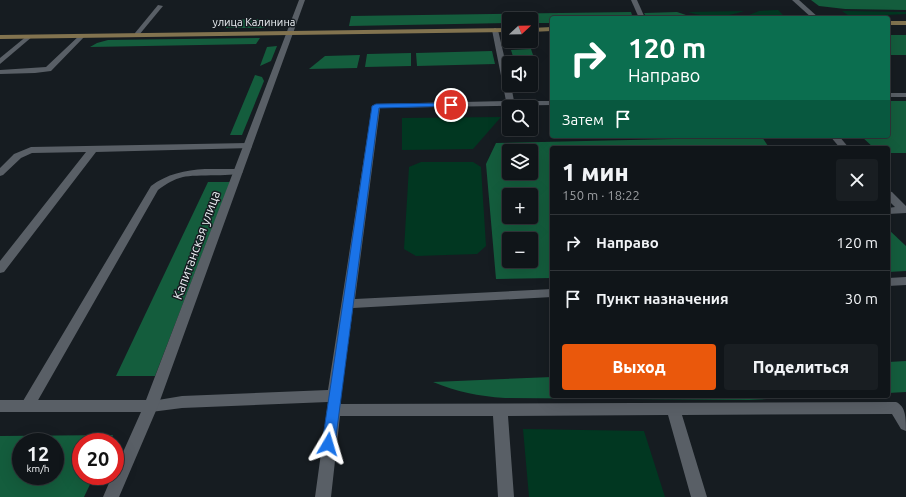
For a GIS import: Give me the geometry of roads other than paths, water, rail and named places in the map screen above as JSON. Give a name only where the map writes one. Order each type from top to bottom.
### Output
[{"type":"main road","points":[[890,23],[906,23]]},
{"type":"main road","points":[[538,30],[550,29]]},
{"type":"main road","name":"улица Калинина","points":[[0,37],[502,30]]},
{"type":"street","name":"Капитанская улица","points":[[111,497],[151,406],[302,0]]},
{"type":"street","points":[[634,0],[641,16]]},
{"type":"street","points":[[796,0],[814,16]]},
{"type":"street","points":[[137,34],[160,6]]},
{"type":"street","points":[[495,30],[510,100]]},
{"type":"street","points":[[0,72],[48,69],[83,35]]},
{"type":"street","points":[[1,60],[30,36]]},
{"type":"street","points":[[890,95],[906,94]]},
{"type":"street","points":[[538,103],[550,103]]},
{"type":"street","points":[[323,497],[334,403],[376,106],[502,104]]},
{"type":"street","points":[[836,138],[843,146]]},
{"type":"street","points":[[2,169],[21,153],[31,150],[248,146]]},
{"type":"street","points":[[0,269],[94,148]]},
{"type":"street","points":[[28,405],[154,188],[170,177],[179,174],[238,172]]},
{"type":"street","points":[[890,196],[905,211]]},
{"type":"street","points":[[890,211],[905,211]]},
{"type":"street","points":[[890,282],[906,281]]},
{"type":"street","points":[[348,304],[550,293]]},
{"type":"street","points":[[0,406],[151,406],[182,402],[334,403],[500,410],[896,408],[906,424]]},
{"type":"street","points":[[673,409],[699,497]]},
{"type":"street","points":[[500,410],[506,497]]}]
